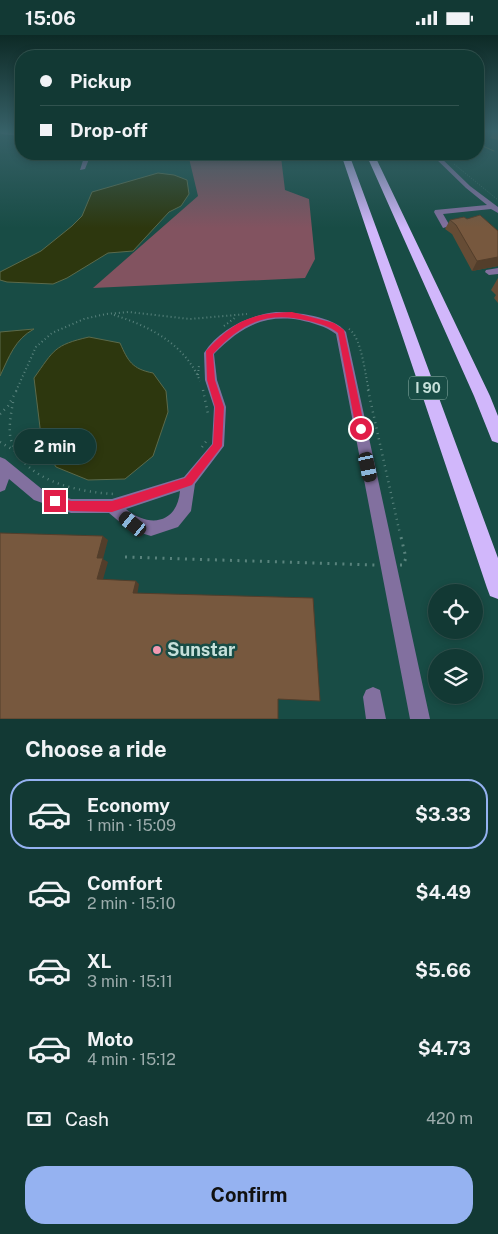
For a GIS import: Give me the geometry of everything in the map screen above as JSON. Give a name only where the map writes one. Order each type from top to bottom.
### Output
[{"type":"highway","points":[[345,164],[357,189]]},
{"type":"highway","name":"I 90","points":[[348,164],[498,588]]},
{"type":"highway","points":[[375,164],[498,435]]},
{"type":"street","points":[[82,169],[84,164]]},
{"type":"street","points":[[444,164],[462,182],[495,209]]},
{"type":"street","points":[[446,226],[438,212],[495,209]]},
{"type":"street","points":[[449,211],[456,218]]},
{"type":"street","points":[[115,500],[133,524],[150,529],[173,522],[186,506],[188,482],[218,446],[220,407],[211,380],[209,353],[225,335],[245,323],[266,315],[292,315],[332,325],[341,332],[420,719]]},
{"type":"street","points":[[3,465],[39,495],[71,506],[115,500],[188,482]]},
{"type":"street","points":[[0,485],[3,465]]},
{"type":"street","points":[[373,697],[376,719]]},
{"type":"path","points":[[453,164],[466,172],[498,201]]},
{"type":"path","points":[[115,500],[66,489],[47,480],[21,460],[15,451],[10,433],[10,414],[30,357],[41,341],[58,329],[79,319],[112,314],[129,312],[182,319],[203,319],[252,313]]},
{"type":"path","points":[[112,314],[144,324],[171,341],[197,373],[208,407],[208,417]]},
{"type":"path","points":[[125,557],[403,565],[406,558],[358,343],[353,332],[344,325]]},
{"type":"path","points":[[0,414],[14,399]]},
{"type":"path","points":[[201,450],[210,436]]},
{"type":"path","points":[[0,441],[15,451]]},
{"type":"shaded area","points":[[190,164],[282,164],[285,190],[309,199],[315,259],[305,278],[93,288],[198,196]]},
{"type":"shaded area","points":[[158,173],[174,175],[187,180],[189,194],[181,206],[169,212],[133,251],[108,253],[67,278],[53,284],[0,280],[0,272],[41,251],[72,226],[82,216],[92,192]]},
{"type":"shaded area","points":[[34,329],[17,343],[0,376],[0,332]]},
{"type":"shaded area","points":[[89,337],[120,343],[132,363],[140,369],[153,373],[166,391],[168,412],[153,456],[125,479],[88,480],[56,467],[42,444],[34,378],[51,355],[61,346]]},
{"type":"building","points":[[480,215],[498,231],[498,257],[477,261],[456,225],[450,220],[464,217],[467,219]]},
{"type":"building","name":"Sunstar","points":[[0,533],[103,536],[97,558],[103,558],[97,579],[136,581],[133,593],[313,598],[320,701],[278,699],[278,719],[0,719]]},
{"type":"place","name":"Sunstar","points":[[157,650]]},
{"type":"route","points":[[55,501],[71,506],[112,506],[188,482],[218,446],[220,407],[211,380],[209,353],[225,335],[245,323],[266,315],[292,315],[316,320],[332,325],[341,332],[361,429]]}]
